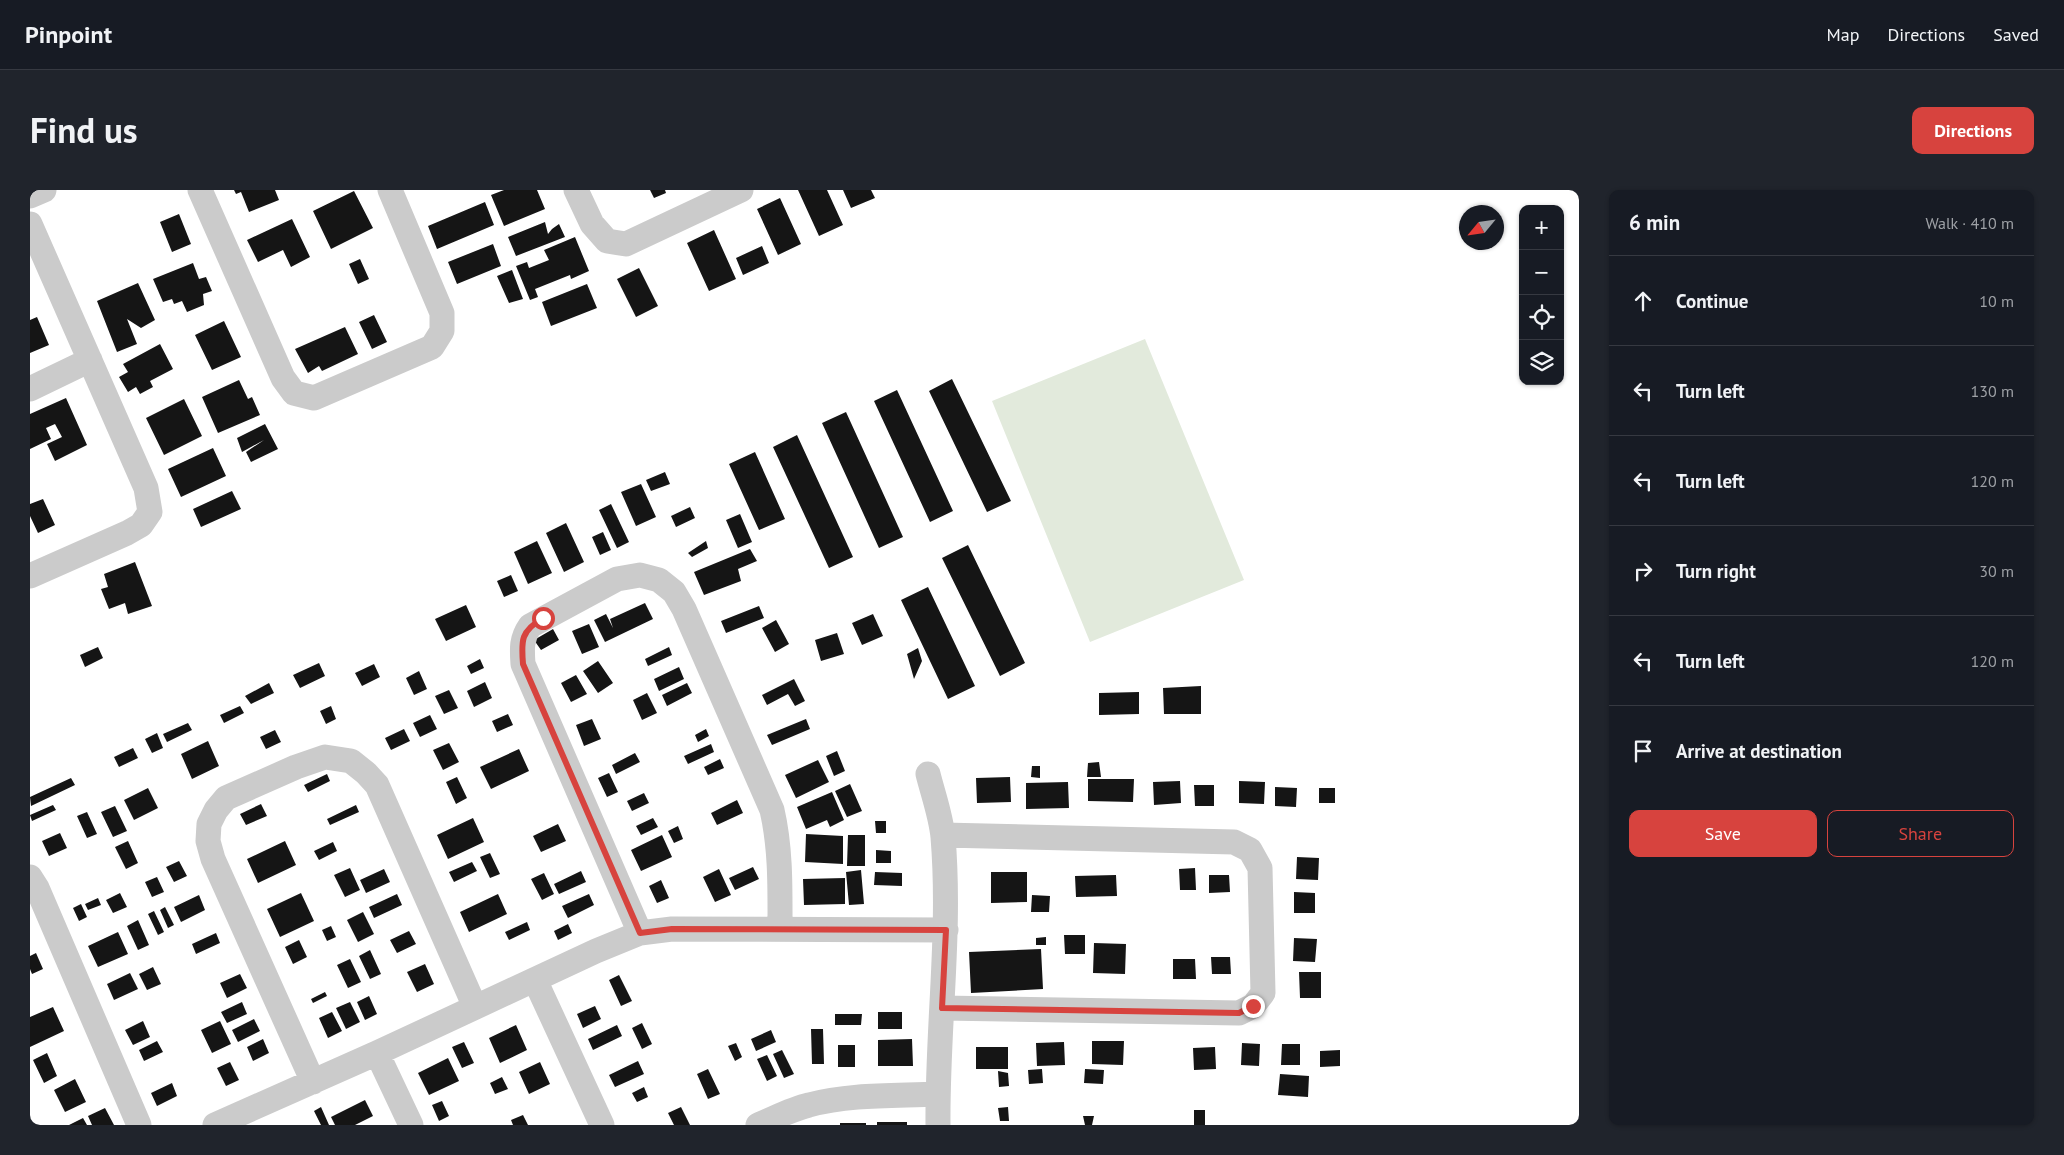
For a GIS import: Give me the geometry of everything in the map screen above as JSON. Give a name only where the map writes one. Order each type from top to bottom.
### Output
[{"type":"street","points":[[30,196],[44,190]]},
{"type":"street","points":[[200,190],[283,378],[294,392],[314,398],[432,347],[442,331],[442,312],[390,190]]},
{"type":"street","points":[[576,190],[592,224],[607,241],[626,244],[741,190]]},
{"type":"street","points":[[30,224],[146,488],[150,512],[141,525],[127,533],[30,576]]},
{"type":"street","points":[[30,389],[90,360]]},
{"type":"street","points":[[640,933],[523,664],[521,647],[524,635],[530,626],[617,579],[640,575],[659,580],[674,592],[684,609],[772,810],[778,835],[780,930]]},
{"type":"street","points":[[312,1082],[213,859],[208,842],[210,824],[216,810],[226,798],[296,767],[325,757],[351,761],[366,773],[377,785],[475,1007]]},
{"type":"street","points":[[928,774],[943,835],[946,930],[937,1094],[938,1125]]},
{"type":"street","points":[[942,1008],[1239,1013],[1253,1006],[1263,993],[1260,868],[1250,850],[1234,842],[943,835]]},
{"type":"street","points":[[30,876],[139,1125]]},
{"type":"street","points":[[217,1125],[596,951],[640,933],[672,929],[946,930]]},
{"type":"street","points":[[535,980],[602,1125]]},
{"type":"street","points":[[377,1053],[411,1125]]},
{"type":"street","points":[[758,1125],[792,1110],[844,1098],[937,1094]]},
{"type":"shaded area","points":[[1145,339],[1244,580],[1090,642],[992,401]]},
{"type":"building","points":[[234,190],[275,190],[279,200],[249,212],[241,192],[236,194]]},
{"type":"building","points":[[504,190],[537,190],[545,209],[504,226],[491,195]]},
{"type":"building","points":[[650,190],[665,190],[666,193],[654,198]]},
{"type":"building","points":[[798,190],[827,190],[843,225],[819,236]]},
{"type":"building","points":[[843,190],[871,190],[875,198],[851,208]]},
{"type":"building","points":[[354,191],[373,228],[331,249],[313,211]]},
{"type":"building","points":[[780,198],[801,244],[778,255],[757,209]]},
{"type":"building","points":[[485,202],[494,225],[437,249],[428,226]]},
{"type":"building","points":[[179,214],[191,244],[172,252],[160,222]]},
{"type":"building","points":[[292,219],[310,257],[291,267],[283,250],[258,262],[247,240]]},
{"type":"building","points":[[545,222],[548,234],[559,224],[565,237],[516,256],[508,237]]},
{"type":"building","points":[[714,230],[736,279],[709,291],[687,243]]},
{"type":"building","points":[[575,237],[589,271],[571,279],[570,275],[535,289],[538,297],[530,300],[516,266],[527,262],[529,268],[549,260],[544,250]]},
{"type":"building","points":[[493,244],[501,266],[457,284],[448,262]]},
{"type":"building","points":[[762,246],[769,263],[743,275],[736,258]]},
{"type":"building","points":[[360,259],[369,279],[358,284],[349,264]]},
{"type":"building","points":[[193,263],[199,279],[206,277],[212,291],[203,294],[204,305],[187,312],[182,301],[174,304],[172,299],[163,302],[153,279]]},
{"type":"building","points":[[639,268],[658,306],[636,317],[617,279]]},
{"type":"building","points":[[512,270],[523,299],[509,303],[497,276]]},
{"type":"building","points":[[138,283],[155,320],[141,328],[127,319],[137,344],[117,352],[97,301]]},
{"type":"building","points":[[587,284],[597,308],[551,326],[542,302]]},
{"type":"building","points":[[374,315],[387,342],[372,349],[359,322]]},
{"type":"building","points":[[37,317],[49,345],[30,353],[30,320]]},
{"type":"building","points":[[224,321],[241,357],[212,370],[195,335]]},
{"type":"building","points":[[345,327],[358,354],[322,371],[319,366],[308,373],[295,349]]},
{"type":"building","points":[[160,344],[173,369],[150,381],[153,387],[140,394],[136,387],[128,392],[119,377],[128,372],[123,364]]},
{"type":"building","points":[[952,379],[1011,501],[987,512],[929,391]]},
{"type":"building","points":[[239,380],[248,399],[252,397],[260,415],[218,433],[202,397]]},
{"type":"building","points":[[897,390],[953,511],[930,522],[874,401]]},
{"type":"building","points":[[66,398],[87,445],[55,461],[47,444],[62,437],[55,424],[46,428],[51,439],[30,449],[30,414]]},
{"type":"building","points":[[184,399],[202,436],[164,455],[146,418]]},
{"type":"building","points":[[846,412],[903,537],[879,548],[822,423]]},
{"type":"building","points":[[265,424],[278,449],[251,462],[246,452],[264,440],[242,452],[237,438]]},
{"type":"building","points":[[797,435],[853,557],[829,568],[773,447]]},
{"type":"building","points":[[213,448],[226,476],[181,497],[168,469]]},
{"type":"building","points":[[755,452],[785,519],[759,530],[729,464]]},
{"type":"building","points":[[665,472],[670,484],[651,491],[646,480]]},
{"type":"building","points":[[641,484],[656,517],[636,526],[621,492]]},
{"type":"building","points":[[232,491],[241,509],[201,527],[193,509]]},
{"type":"building","points":[[43,499],[55,525],[38,533],[30,516],[30,504]]},
{"type":"building","points":[[611,504],[629,542],[617,548],[599,510]]},
{"type":"building","points":[[690,507],[695,518],[676,527],[671,516]]},
{"type":"building","points":[[740,514],[752,542],[738,548],[726,520]]},
{"type":"building","points":[[566,523],[584,562],[564,572],[546,533]]},
{"type":"building","points":[[603,532],[611,550],[600,555],[592,537]]},
{"type":"building","points":[[537,541],[552,573],[528,584],[514,552]]},
{"type":"building","points":[[706,541],[708,548],[692,557],[688,553]]},
{"type":"building","points":[[968,545],[1025,663],[1000,676],[942,558]]},
{"type":"building","points":[[750,549],[757,561],[738,569],[741,581],[704,595],[694,572]]},
{"type":"building","points":[[135,562],[152,606],[128,614],[125,603],[109,609],[101,589],[108,587],[104,574]]},
{"type":"building","points":[[511,575],[518,591],[504,597],[497,581]]},
{"type":"building","points":[[928,587],[975,686],[948,699],[901,600]]},
{"type":"building","points":[[645,603],[653,619],[605,642],[594,620],[606,614],[613,628],[610,619]]},
{"type":"building","points":[[466,605],[476,627],[446,641],[435,619]]},
{"type":"building","points":[[759,606],[764,618],[726,633],[721,621]]},
{"type":"building","points":[[873,614],[883,636],[862,645],[852,623]]},
{"type":"building","points":[[776,620],[789,644],[775,652],[762,628]]},
{"type":"building","points":[[589,624],[599,647],[582,654],[572,631]]},
{"type":"building","points":[[553,629],[559,640],[541,650],[534,640]]},
{"type":"building","points":[[837,633],[844,654],[821,661],[815,640]]},
{"type":"building","points":[[98,647],[103,658],[85,667],[80,655]]},
{"type":"building","points":[[669,647],[672,655],[648,666],[645,659]]},
{"type":"building","points":[[918,648],[922,661],[914,679],[907,654]]},
{"type":"building","points":[[480,659],[484,668],[471,674],[467,666]]},
{"type":"building","points":[[598,661],[613,683],[598,693],[583,671]]},
{"type":"building","points":[[319,663],[325,676],[300,688],[293,675]]},
{"type":"building","points":[[374,664],[380,677],[362,686],[355,673]]},
{"type":"building","points":[[679,667],[684,679],[659,691],[654,679]]},
{"type":"building","points":[[419,671],[427,689],[414,695],[406,678]]},
{"type":"building","points":[[576,675],[587,694],[571,702],[561,683]]},
{"type":"building","points":[[794,679],[805,701],[795,706],[788,694],[767,705],[762,695]]},
{"type":"building","points":[[485,682],[492,698],[474,707],[467,691]]},
{"type":"building","points":[[269,683],[274,693],[251,704],[245,696]]},
{"type":"building","points":[[687,683],[692,693],[667,706],[662,695]]},
{"type":"building","points":[[1201,686],[1201,714],[1164,714],[1163,688]]},
{"type":"building","points":[[449,690],[458,708],[444,714],[435,696]]},
{"type":"building","points":[[1139,692],[1139,714],[1099,715],[1099,693]]},
{"type":"building","points":[[647,693],[657,713],[642,720],[633,700]]},
{"type":"building","points":[[240,706],[244,713],[224,723],[220,715]]},
{"type":"building","points":[[331,706],[336,719],[326,724],[320,711]]},
{"type":"building","points":[[508,714],[513,725],[497,732],[492,721]]},
{"type":"building","points":[[430,715],[437,729],[420,737],[413,723]]},
{"type":"building","points":[[592,719],[601,739],[584,746],[576,725]]},
{"type":"building","points":[[806,719],[810,729],[772,745],[767,735]]},
{"type":"building","points":[[188,723],[192,730],[167,742],[163,734]]},
{"type":"building","points":[[404,729],[410,741],[391,750],[385,738]]},
{"type":"building","points":[[706,729],[709,736],[698,742],[695,735]]},
{"type":"building","points":[[275,730],[281,742],[266,749],[260,737]]},
{"type":"building","points":[[157,733],[163,748],[152,753],[145,739]]},
{"type":"building","points":[[208,741],[219,766],[192,779],[181,754]]},
{"type":"building","points":[[449,743],[459,762],[443,770],[433,750]]},
{"type":"building","points":[[711,744],[714,752],[688,764],[684,756]]},
{"type":"building","points":[[133,748],[138,758],[119,767],[114,757]]},
{"type":"building","points":[[519,749],[529,771],[491,789],[480,767]]},
{"type":"building","points":[[837,751],[845,771],[834,776],[826,756]]},
{"type":"building","points":[[635,753],[640,762],[616,774],[612,765]]},
{"type":"building","points":[[720,759],[724,768],[708,775],[704,767]]},
{"type":"building","points":[[818,760],[829,782],[796,798],[785,775]]},
{"type":"building","points":[[1099,762],[1101,777],[1087,777],[1088,763]]},
{"type":"building","points":[[1032,766],[1040,766],[1040,778],[1031,777]]},
{"type":"building","points":[[609,773],[618,792],[607,797],[598,778]]},
{"type":"building","points":[[327,774],[330,781],[308,792],[304,785]]},
{"type":"building","points":[[457,777],[467,798],[456,804],[446,782]]},
{"type":"building","points":[[1010,777],[1011,802],[977,803],[976,778]]},
{"type":"building","points":[[71,778],[75,785],[31,806],[30,797]]},
{"type":"building","points":[[1088,779],[1134,779],[1133,802],[1088,801]]},
{"type":"building","points":[[1180,781],[1181,803],[1154,805],[1153,782]]},
{"type":"building","points":[[1239,781],[1265,782],[1264,804],[1239,803]]},
{"type":"building","points":[[1068,782],[1069,808],[1026,809],[1026,783]]},
{"type":"building","points":[[850,784],[862,811],[847,817],[835,791]]},
{"type":"building","points":[[1194,785],[1214,785],[1214,806],[1195,806]]},
{"type":"building","points":[[1275,787],[1297,788],[1296,807],[1275,806]]},
{"type":"building","points":[[148,788],[158,808],[134,820],[124,800]]},
{"type":"building","points":[[1319,788],[1335,788],[1335,803],[1319,803]]},
{"type":"building","points":[[832,792],[844,820],[830,827],[827,820],[806,829],[797,807]]},
{"type":"building","points":[[644,793],[649,803],[632,811],[627,801]]},
{"type":"building","points":[[737,800],[743,813],[717,825],[711,813]]},
{"type":"building","points":[[261,804],[267,816],[246,825],[240,814]]},
{"type":"building","points":[[53,805],[56,810],[32,821],[30,815]]},
{"type":"building","points":[[356,805],[359,812],[330,825],[327,819]]},
{"type":"building","points":[[115,806],[127,831],[113,837],[101,812]]},
{"type":"building","points":[[87,812],[97,834],[87,838],[77,816]]},
{"type":"building","points":[[473,818],[484,842],[448,859],[437,835]]},
{"type":"building","points":[[653,818],[658,827],[641,835],[636,826]]},
{"type":"building","points":[[875,821],[886,821],[886,833],[876,833]]},
{"type":"building","points":[[558,824],[566,841],[541,852],[533,836]]},
{"type":"building","points":[[678,826],[683,839],[674,843],[668,831]]},
{"type":"building","points":[[60,833],[67,848],[49,856],[42,841]]},
{"type":"building","points":[[806,834],[843,836],[843,864],[805,862]]},
{"type":"building","points":[[662,835],[672,857],[641,871],[631,850]]},
{"type":"building","points":[[848,835],[865,835],[865,866],[847,866]]},
{"type":"building","points":[[128,841],[138,863],[126,869],[115,847]]},
{"type":"building","points":[[285,841],[296,865],[258,883],[247,859]]},
{"type":"building","points":[[333,842],[337,851],[319,860],[314,851]]},
{"type":"building","points":[[876,850],[891,851],[891,863],[876,863]]},
{"type":"building","points":[[490,853],[500,874],[490,878],[480,857]]},
{"type":"building","points":[[1297,857],[1319,858],[1318,880],[1296,879]]},
{"type":"building","points":[[179,861],[187,876],[174,882],[166,867]]},
{"type":"building","points":[[472,862],[477,871],[454,882],[449,872]]},
{"type":"building","points":[[753,867],[759,879],[735,890],[729,878]]},
{"type":"building","points":[[350,868],[360,890],[345,897],[334,875]]},
{"type":"building","points":[[1195,868],[1196,890],[1180,890],[1179,869]]},
{"type":"building","points":[[384,869],[390,882],[366,893],[360,880]]},
{"type":"building","points":[[719,869],[731,895],[715,902],[703,877]]},
{"type":"building","points":[[861,870],[864,904],[849,905],[846,872]]},
{"type":"building","points":[[581,871],[586,882],[559,894],[554,884]]},
{"type":"building","points":[[875,872],[902,873],[902,886],[874,885]]},
{"type":"building","points":[[991,872],[1027,872],[1027,902],[991,903]]},
{"type":"building","points":[[544,873],[554,894],[542,900],[531,879]]},
{"type":"building","points":[[1116,875],[1117,896],[1076,897],[1075,876]]},
{"type":"building","points":[[1209,875],[1229,875],[1230,892],[1209,893]]},
{"type":"building","points":[[157,877],[164,892],[152,897],[145,882]]},
{"type":"building","points":[[845,878],[845,904],[804,905],[803,879]]},
{"type":"building","points":[[661,880],[669,898],[657,903],[649,886]]},
{"type":"building","points":[[1294,892],[1315,893],[1315,913],[1294,913]]},
{"type":"building","points":[[120,893],[127,907],[113,913],[106,900]]},
{"type":"building","points":[[301,893],[314,921],[280,937],[267,909]]},
{"type":"building","points":[[397,894],[402,905],[374,918],[369,907]]},
{"type":"building","points":[[498,894],[507,914],[469,932],[460,912]]},
{"type":"building","points":[[589,894],[594,905],[568,918],[562,906]]},
{"type":"building","points":[[199,895],[205,910],[181,922],[174,907]]},
{"type":"building","points":[[1032,895],[1050,896],[1049,912],[1031,912]]},
{"type":"building","points":[[98,898],[101,905],[88,910],[85,904]]},
{"type":"building","points":[[81,904],[87,917],[79,921],[73,908]]},
{"type":"building","points":[[165,907],[174,925],[168,928],[160,910]]},
{"type":"building","points":[[154,911],[164,932],[158,935],[148,914]]},
{"type":"building","points":[[363,912],[374,934],[358,942],[347,920]]},
{"type":"building","points":[[138,920],[149,945],[138,950],[127,926]]},
{"type":"building","points":[[527,922],[530,930],[509,940],[505,932]]},
{"type":"building","points":[[568,924],[572,933],[558,940],[554,931]]},
{"type":"building","points":[[331,926],[336,937],[327,941],[322,930]]},
{"type":"building","points":[[409,931],[416,944],[397,953],[390,940]]},
{"type":"building","points":[[118,932],[128,954],[98,967],[88,946]]},
{"type":"building","points":[[216,933],[220,943],[196,954],[192,944]]},
{"type":"building","points":[[1064,935],[1085,935],[1085,954],[1065,954]]},
{"type":"building","points":[[1046,937],[1046,945],[1036,945],[1036,938]]},
{"type":"building","points":[[1294,938],[1317,939],[1315,962],[1293,961]]},
{"type":"building","points":[[299,940],[307,957],[293,964],[285,947]]},
{"type":"building","points":[[1094,943],[1126,944],[1125,974],[1093,973]]},
{"type":"building","points":[[1041,949],[1043,989],[971,993],[969,952]]},
{"type":"building","points":[[370,950],[381,974],[370,979],[359,956]]},
{"type":"building","points":[[36,953],[43,969],[32,974],[30,956]]},
{"type":"building","points":[[1211,957],[1230,957],[1231,974],[1212,974]]},
{"type":"building","points":[[350,959],[361,982],[348,988],[337,965]]},
{"type":"building","points":[[1173,959],[1195,959],[1196,979],[1173,979]]},
{"type":"building","points":[[425,964],[434,984],[417,992],[407,972]]},
{"type":"building","points":[[153,967],[161,984],[147,990],[139,974]]},
{"type":"building","points":[[1299,972],[1321,972],[1321,998],[1300,998]]},
{"type":"building","points":[[130,973],[138,989],[114,1000],[107,984]]},
{"type":"building","points":[[240,974],[247,988],[227,998],[220,983]]},
{"type":"building","points":[[619,975],[632,1001],[621,1006],[609,980]]},
{"type":"building","points":[[325,992],[327,996],[313,1003],[311,999]]},
{"type":"building","points":[[369,996],[377,1014],[365,1020],[357,1002]]},
{"type":"building","points":[[242,1002],[247,1014],[227,1023],[221,1012]]},
{"type":"building","points":[[350,1002],[360,1022],[346,1029],[336,1008]]},
{"type":"building","points":[[595,1006],[601,1019],[583,1028],[577,1014]]},
{"type":"building","points":[[53,1007],[64,1031],[30,1047],[30,1017]]},
{"type":"building","points":[[332,1012],[342,1031],[328,1038],[319,1018]]},
{"type":"building","points":[[878,1012],[902,1012],[902,1029],[878,1029]]},
{"type":"building","points":[[835,1014],[862,1014],[861,1025],[835,1025]]},
{"type":"building","points":[[254,1019],[260,1031],[238,1042],[232,1030]]},
{"type":"building","points":[[143,1021],[150,1037],[133,1045],[125,1030]]},
{"type":"building","points":[[220,1021],[231,1044],[212,1053],[201,1030]]},
{"type":"building","points":[[642,1023],[652,1044],[642,1049],[632,1028]]},
{"type":"building","points":[[516,1025],[527,1050],[500,1063],[489,1038]]},
{"type":"building","points":[[617,1025],[622,1036],[593,1050],[588,1039]]},
{"type":"building","points":[[811,1029],[823,1029],[824,1064],[812,1064]]},
{"type":"building","points":[[771,1030],[776,1042],[756,1051],[751,1039]]},
{"type":"building","points":[[263,1039],[269,1053],[253,1061],[247,1047]]},
{"type":"building","points":[[912,1039],[913,1066],[878,1066],[878,1040]]},
{"type":"building","points":[[157,1041],[163,1052],[144,1061],[139,1050]]},
{"type":"building","points":[[1092,1041],[1124,1041],[1123,1065],[1092,1064]]},
{"type":"building","points":[[464,1042],[474,1063],[462,1068],[452,1047]]},
{"type":"building","points":[[1064,1042],[1065,1065],[1037,1066],[1036,1043]]},
{"type":"building","points":[[736,1043],[742,1057],[735,1061],[728,1046]]},
{"type":"building","points":[[1242,1043],[1260,1044],[1259,1066],[1241,1065]]},
{"type":"building","points":[[1282,1044],[1300,1044],[1300,1065],[1281,1065]]},
{"type":"building","points":[[838,1045],[855,1045],[855,1067],[838,1067]]},
{"type":"building","points":[[976,1047],[1008,1047],[1008,1069],[976,1069]]},
{"type":"building","points":[[1215,1047],[1216,1069],[1194,1070],[1193,1048]]},
{"type":"building","points":[[782,1050],[794,1074],[784,1078],[773,1054]]},
{"type":"building","points":[[1340,1050],[1340,1066],[1320,1067],[1320,1051]]},
{"type":"building","points":[[47,1053],[57,1076],[44,1083],[33,1060]]},
{"type":"building","points":[[767,1055],[777,1076],[767,1081],[757,1059]]},
{"type":"building","points":[[448,1058],[459,1081],[429,1095],[418,1073]]},
{"type":"building","points":[[638,1061],[644,1074],[615,1087],[609,1075]]},
{"type":"building","points":[[230,1062],[239,1080],[226,1086],[217,1068]]},
{"type":"building","points":[[540,1062],[550,1084],[529,1094],[519,1072]]},
{"type":"building","points":[[708,1069],[720,1094],[708,1099],[697,1074]]},
{"type":"building","points":[[1042,1069],[1043,1083],[1029,1084],[1028,1070]]},
{"type":"building","points":[[1085,1069],[1104,1070],[1103,1084],[1084,1083]]},
{"type":"building","points":[[998,1071],[1008,1073],[1009,1086],[999,1087]]},
{"type":"building","points":[[1280,1074],[1309,1076],[1308,1097],[1278,1095]]},
{"type":"building","points":[[502,1077],[508,1089],[495,1094],[490,1083]]},
{"type":"building","points":[[75,1079],[86,1102],[65,1112],[54,1090]]},
{"type":"building","points":[[172,1083],[177,1096],[157,1106],[151,1093]]},
{"type":"building","points":[[644,1087],[648,1097],[637,1102],[632,1093]]},
{"type":"building","points":[[365,1100],[373,1116],[355,1125],[335,1125],[331,1117]]},
{"type":"building","points":[[442,1101],[449,1116],[439,1121],[432,1105]]},
{"type":"building","points":[[321,1107],[329,1125],[321,1125],[314,1111]]},
{"type":"building","points":[[681,1107],[690,1125],[674,1125],[668,1113]]},
{"type":"building","points":[[1008,1107],[1009,1121],[1000,1121],[998,1108]]},
{"type":"building","points":[[105,1108],[114,1125],[92,1125],[88,1116]]},
{"type":"building","points":[[1194,1110],[1205,1110],[1205,1125],[1194,1125]]},
{"type":"building","points":[[523,1115],[528,1125],[513,1125],[511,1120]]},
{"type":"building","points":[[1083,1116],[1094,1116],[1092,1125],[1085,1125]]},
{"type":"building","points":[[83,1118],[87,1125],[69,1125]]},
{"type":"building","points":[[877,1122],[907,1122],[907,1125],[877,1125]]},
{"type":"building","points":[[840,1123],[866,1123],[866,1125],[840,1125]]},
{"type":"route","points":[[543,618],[530,626],[524,635],[521,647],[523,664],[640,933],[672,929],[946,930],[942,1008],[1239,1013],[1253,1006]]}]
